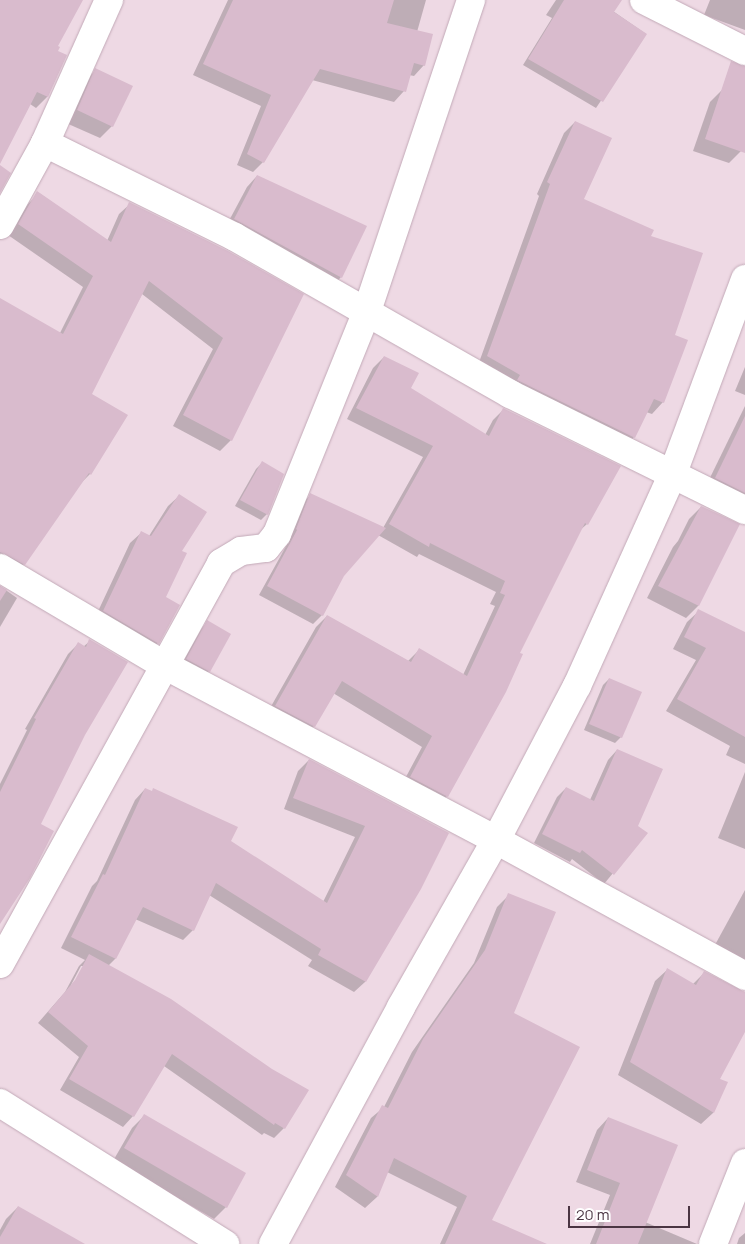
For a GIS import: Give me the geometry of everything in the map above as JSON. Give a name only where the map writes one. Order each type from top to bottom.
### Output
[{"type":"street","points":[[0,225],[44,143],[109,0]]},
{"type":"street","points":[[0,964],[222,563],[242,551],[266,548],[277,534],[367,311],[472,0]]},
{"type":"street","points":[[644,0],[745,51]]},
{"type":"street","points":[[44,143],[235,237],[510,394],[745,510]]},
{"type":"street","points":[[273,1244],[401,1007],[496,840],[577,686],[673,473],[745,279]]},
{"type":"street","points":[[0,568],[164,665],[496,840],[745,976]]},
{"type":"street","points":[[0,1103],[225,1244]]},
{"type":"street","points":[[713,1244],[745,1163]]},
{"type":"shaded area","points":[[0,0],[745,0],[745,1244],[0,1244]]},
{"type":"building","points":[[0,0],[83,0],[58,46],[60,47],[58,51],[67,55],[48,97],[37,92],[0,164]]},
{"type":"building","points":[[233,0],[394,0],[387,23],[433,34],[425,66],[414,63],[406,92],[320,69],[264,163],[247,154],[271,95],[203,64]]},
{"type":"building","points":[[564,0],[622,0],[614,12],[647,34],[603,102],[528,59]]},
{"type":"building","points":[[731,61],[745,66],[745,153],[705,139]]},
{"type":"building","points":[[95,68],[133,86],[113,127],[77,110]]},
{"type":"building","points":[[575,121],[612,138],[584,199],[654,230],[651,236],[703,253],[675,335],[688,340],[664,403],[654,399],[635,438],[517,380],[520,375],[487,356],[550,184],[547,182]]},
{"type":"building","points":[[0,165],[11,173],[0,193]]},
{"type":"building","points":[[257,175],[367,226],[342,278],[234,219]]},
{"type":"building","points":[[37,191],[111,242],[129,202],[228,251],[304,294],[232,441],[183,415],[223,338],[149,281],[92,394],[128,415],[91,475],[89,473],[25,565],[0,552],[0,298],[63,334],[93,276],[18,224]]},
{"type":"building","points":[[384,356],[419,373],[411,388],[489,436],[503,408],[621,466],[588,525],[585,523],[520,653],[523,654],[506,692],[448,797],[410,777],[432,736],[342,681],[315,727],[275,706],[327,615],[411,662],[419,648],[467,676],[505,595],[500,593],[505,581],[430,543],[429,547],[389,524],[433,446],[356,408]]},
{"type":"building","points":[[745,416],[745,493],[715,478]]},
{"type":"building","points":[[262,461],[284,474],[268,515],[240,500]]},
{"type":"building","points":[[310,493],[386,528],[344,576],[323,616],[267,586],[297,530]]},
{"type":"building","points":[[179,494],[207,512],[182,551],[187,553],[166,597],[180,605],[159,644],[103,611],[141,531],[151,536]]},
{"type":"building","points":[[701,506],[740,524],[699,606],[658,586]]},
{"type":"building","points":[[0,586],[7,590],[0,601]]},
{"type":"building","points":[[698,609],[745,632],[745,737],[677,699],[706,648],[684,637]]},
{"type":"building","points":[[207,620],[231,634],[210,672],[186,659]]},
{"type":"building","points":[[89,639],[128,662],[85,735],[41,824],[54,831],[30,878],[0,924],[0,792],[36,719],[34,718],[78,642],[86,647]]},
{"type":"building","points":[[609,678],[642,692],[622,738],[589,724]]},
{"type":"building","points":[[617,749],[663,769],[638,826],[648,833],[614,875],[582,850],[580,853],[542,834],[566,787],[594,801]]},
{"type":"building","points":[[309,759],[449,833],[421,889],[366,982],[318,955],[321,949],[216,883],[194,931],[143,907],[116,959],[71,937],[103,874],[105,875],[145,788],[152,791],[153,788],[238,827],[231,841],[327,903],[365,826],[293,798]]},
{"type":"building","points":[[508,893],[556,912],[514,1013],[580,1047],[492,1220],[547,1244],[445,1244],[467,1196],[394,1158],[378,1197],[346,1175],[382,1105],[388,1108],[423,1039],[485,950]]},
{"type":"building","points":[[89,954],[171,999],[272,1069],[309,1090],[285,1129],[275,1123],[274,1125],[172,1054],[134,1117],[69,1079],[88,1046],[48,1012],[75,980]]},
{"type":"building","points":[[667,968],[696,985],[704,971],[745,992],[745,1032],[720,1079],[728,1082],[714,1113],[630,1062]]},
{"type":"building","points":[[144,1114],[246,1173],[227,1208],[124,1148]]},
{"type":"building","points":[[608,1117],[678,1145],[638,1244],[596,1244],[620,1183],[587,1170]]},
{"type":"building","points":[[18,1206],[85,1244],[0,1244],[0,1237]]}]
